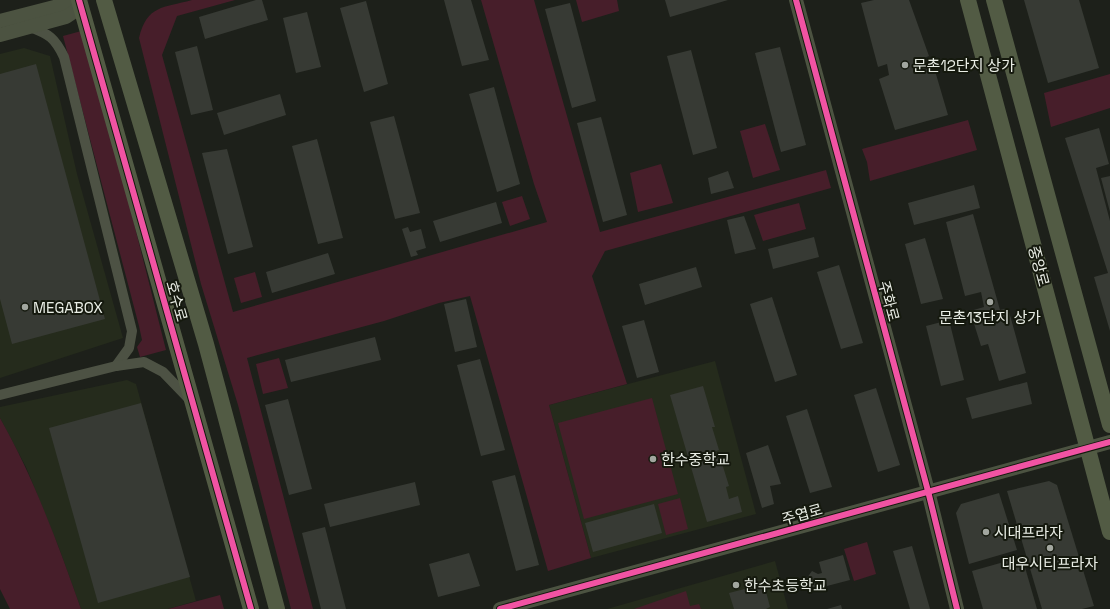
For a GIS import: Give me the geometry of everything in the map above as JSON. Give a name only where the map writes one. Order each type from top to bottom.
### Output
[{"type":"main road","points":[[80,4],[104,0]]},
{"type":"main road","name":"호수로","points":[[104,0],[206,344],[276,609]]},
{"type":"main road","name":"중앙로","points":[[968,0],[1110,532]]},
{"type":"main road","name":"중앙로","points":[[994,0],[1110,425]]},
{"type":"main road","name":"호수로","points":[[80,4],[251,609]]},
{"type":"street","points":[[27,21],[41,0]]},
{"type":"street","name":"주화로","points":[[796,0],[928,492],[957,609]]},
{"type":"street","points":[[0,35],[62,5],[80,4]]},
{"type":"street","points":[[0,21],[27,21],[56,41],[66,64],[132,331],[129,348],[116,366]]},
{"type":"street","points":[[0,395],[116,366],[144,362],[163,372],[192,403]]},
{"type":"street","name":"주엽로","points":[[500,609],[1110,442]]},
{"type":"shaded area","points":[[192,0],[235,0],[177,16],[162,55],[233,312],[547,222],[534,184],[481,0],[534,0],[600,232],[826,170],[831,188],[605,251],[592,276],[627,384],[549,405],[591,558],[548,571],[470,296],[439,303],[384,321],[247,358],[313,609],[291,609],[238,405],[201,284],[139,38],[142,27],[152,14],[165,7]]},
{"type":"shaded area","points":[[576,0],[617,0],[619,11],[582,22]]},
{"type":"shaded area","points":[[85,30],[166,350],[140,357],[137,347],[142,340],[139,326],[63,36]]},
{"type":"shaded area","points":[[24,48],[50,56],[77,174],[123,338],[0,378],[0,54]]},
{"type":"shaded area","points":[[1110,74],[1110,108],[1051,127],[1044,93]]},
{"type":"shaded area","points":[[968,120],[977,150],[870,181],[867,162],[862,149]]},
{"type":"shaded area","points":[[765,124],[780,170],[753,178],[740,131]]},
{"type":"shaded area","points":[[661,164],[673,203],[638,212],[630,173]]},
{"type":"shaded area","points":[[522,196],[530,219],[510,226],[502,202]]},
{"type":"shaded area","points":[[799,203],[806,229],[763,241],[754,215]]},
{"type":"shaded area","points":[[255,272],[262,297],[241,303],[234,278]]},
{"type":"shaded area","points":[[279,358],[288,388],[263,394],[256,364]]},
{"type":"shaded area","name":"한수중학교","points":[[715,361],[756,514],[591,558],[549,405]]},
{"type":"shaded area","points":[[127,380],[136,384],[196,601],[168,609],[81,609],[59,548],[26,467],[0,418],[0,407]]},
{"type":"shaded area","points":[[652,398],[678,494],[584,519],[558,423]]},
{"type":"shaded area","points":[[0,418],[35,488],[81,609],[10,609],[0,589]]},
{"type":"shaded area","points":[[680,498],[688,529],[666,535],[658,504]]},
{"type":"shaded area","points":[[867,542],[876,574],[854,581],[844,549]]},
{"type":"shaded area","name":"한수초등학교","points":[[775,561],[788,609],[607,609]]},
{"type":"shaded area","points":[[686,591],[690,606],[699,604],[701,609],[634,609]]},
{"type":"shaded area","points":[[220,595],[224,609],[168,609]]},
{"type":"building","points":[[256,0],[262,0],[268,20],[205,39],[199,17]]},
{"type":"building","points":[[444,0],[471,0],[489,60],[462,66]]},
{"type":"building","points":[[665,0],[728,0],[670,17]]},
{"type":"building","name":"문촌12단지 상가","points":[[874,0],[909,0],[929,56],[922,59],[923,67],[933,64],[948,115],[895,130],[879,79],[889,75],[887,64],[878,67],[861,3]]},
{"type":"building","points":[[1024,0],[1079,0],[1099,68],[1048,83]]},
{"type":"building","points":[[366,1],[388,84],[364,92],[340,8]]},
{"type":"building","points":[[570,3],[596,101],[572,108],[545,9]]},
{"type":"building","points":[[307,12],[321,67],[296,73],[283,18]]},
{"type":"building","points":[[197,46],[213,110],[191,115],[175,52]]},
{"type":"building","points":[[780,47],[806,145],[781,152],[755,53]]},
{"type":"building","points":[[691,50],[717,148],[693,155],[667,56]]},
{"type":"building","points":[[36,64],[105,319],[12,344],[0,299],[0,74]]},
{"type":"building","points":[[494,87],[520,184],[497,192],[469,94]]},
{"type":"building","points":[[280,94],[286,115],[224,135],[217,113]]},
{"type":"building","points":[[394,116],[420,213],[395,219],[370,122]]},
{"type":"building","points":[[601,117],[627,215],[603,222],[577,123]]},
{"type":"building","points":[[1099,128],[1109,164],[1096,168],[1110,221],[1110,331],[1094,277],[1108,273],[1065,138]]},
{"type":"building","points":[[317,139],[343,238],[318,244],[292,146]]},
{"type":"building","points":[[227,149],[253,247],[228,254],[202,153]]},
{"type":"building","points":[[728,171],[734,188],[711,194],[708,178]]},
{"type":"building","points":[[1110,176],[1110,212],[1101,178]]},
{"type":"building","points":[[974,185],[980,208],[914,225],[908,203]]},
{"type":"building","points":[[496,202],[502,223],[440,242],[433,221]]},
{"type":"building","name":"문촌13단지 상가","points":[[973,214],[1000,310],[1008,308],[1026,373],[999,381],[988,344],[981,346],[970,311],[984,307],[981,292],[965,296],[946,222]]},
{"type":"building","points":[[744,216],[756,249],[735,254],[727,220]]},
{"type":"building","points":[[408,227],[410,232],[421,229],[426,248],[416,251],[418,255],[411,257],[402,229]]},
{"type":"building","points":[[814,237],[819,257],[773,269],[768,249]]},
{"type":"building","points":[[925,238],[943,299],[921,304],[905,244]]},
{"type":"building","points":[[328,253],[335,274],[272,293],[266,272]]},
{"type":"building","points":[[839,265],[863,343],[841,349],[817,272]]},
{"type":"building","points":[[696,267],[702,287],[645,305],[639,284]]},
{"type":"building","points":[[772,297],[797,375],[775,382],[750,304]]},
{"type":"building","points":[[466,299],[477,347],[455,352],[444,304]]},
{"type":"building","points":[[644,320],[659,372],[637,378],[622,326]]},
{"type":"building","points":[[949,320],[964,380],[941,386],[926,326]]},
{"type":"building","points":[[375,337],[381,360],[291,382],[285,360]]},
{"type":"building","points":[[480,359],[505,450],[481,456],[457,365]]},
{"type":"building","points":[[1027,382],[1032,404],[972,419],[966,398]]},
{"type":"building","points":[[703,386],[715,427],[712,427],[719,450],[716,451],[717,458],[720,457],[729,486],[726,487],[729,499],[738,496],[742,512],[707,522],[670,395]]},
{"type":"building","points":[[876,388],[900,465],[878,472],[854,395]]},
{"type":"building","points":[[288,399],[312,489],[289,495],[265,405]]},
{"type":"building","points":[[141,403],[190,577],[98,603],[49,428]]},
{"type":"building","points":[[807,409],[832,487],[810,493],[786,416]]},
{"type":"building","points":[[768,445],[781,484],[770,486],[774,504],[762,508],[746,453]]},
{"type":"building","points":[[515,475],[539,565],[516,571],[492,481]]},
{"type":"building","name":"대우시티프라자","points":[[1049,481],[1057,485],[1094,606],[1082,609],[1042,609],[1007,491]]},
{"type":"building","points":[[415,482],[420,505],[330,527],[324,504]]},
{"type":"building","name":"시대프라자","points":[[999,493],[1017,550],[969,564],[956,513],[961,504]]},
{"type":"building","points":[[654,504],[662,533],[593,552],[585,523]]},
{"type":"building","points":[[325,527],[346,609],[321,609],[302,533]]},
{"type":"building","points":[[912,546],[930,609],[910,609],[893,551]]},
{"type":"building","points":[[469,553],[480,586],[438,597],[429,564]]},
{"type":"building","points":[[843,555],[850,580],[827,586],[824,578],[821,579],[816,589],[804,582],[812,571],[818,574],[822,573],[819,562]]},
{"type":"building","points":[[1022,557],[1037,609],[983,609],[972,571]]},
{"type":"building","points":[[764,584],[770,607],[766,609],[734,609],[729,593]]},
{"type":"building","points":[[841,605],[842,609],[827,609]]},
{"type":"cycle path","points":[[79,0],[251,609]]},
{"type":"cycle path","points":[[796,0],[928,491],[957,609]]},
{"type":"cycle path","points":[[500,609],[1110,442]]},
{"type":"place","name":"문촌12단지 상가","points":[[905,65]]},
{"type":"place","name":"문촌13단지 상가","points":[[990,302]]},
{"type":"place","name":"MEGABOX","points":[[25,307]]},
{"type":"place","name":"한수중학교","points":[[653,459]]},
{"type":"place","name":"시대프라자","points":[[986,532]]},
{"type":"place","name":"대우시티프라자","points":[[1050,548]]},
{"type":"place","name":"한수초등학교","points":[[736,585]]}]
